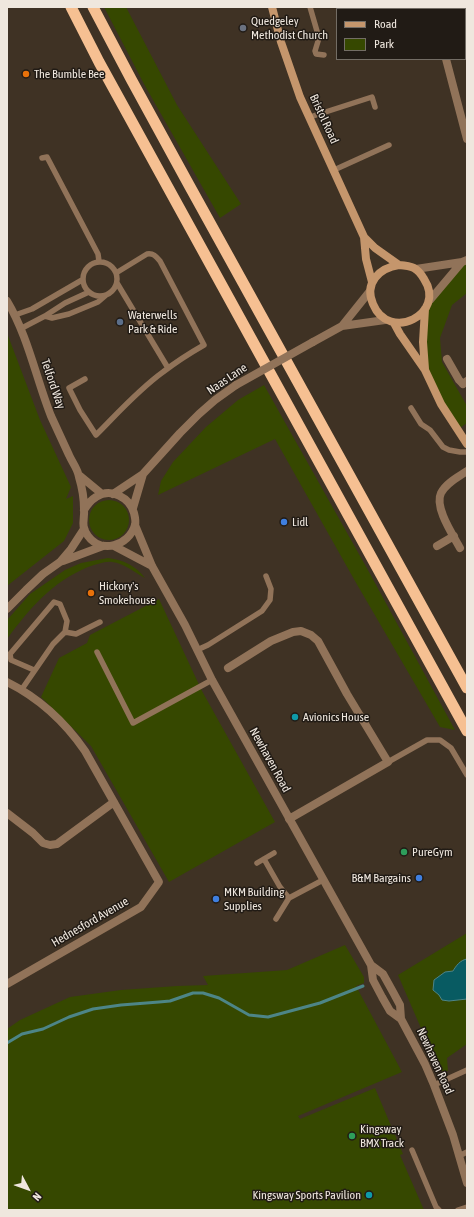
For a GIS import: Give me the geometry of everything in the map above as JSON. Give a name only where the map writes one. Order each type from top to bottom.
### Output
[{"type":"highway","points":[[71,7],[99,62],[467,731]]},
{"type":"highway","points":[[93,7],[185,178],[467,688]]},
{"type":"main road","name":"Bristol Road","points":[[272,7],[281,42],[300,97],[364,237],[366,259],[372,282]]},
{"type":"main road","name":"Bristol Road","points":[[364,237],[375,248],[399,264]]},
{"type":"main road","points":[[399,264],[416,269],[427,284],[430,300],[418,317],[403,323],[394,323],[385,320],[374,308],[370,291],[372,282],[383,270],[390,266],[399,264]]},
{"type":"main road","points":[[425,309],[423,342],[425,370]]},
{"type":"main road","points":[[394,323],[425,370],[441,404],[467,444]]},
{"type":"street","points":[[446,60],[467,140]]},
{"type":"street","points":[[416,269],[464,261]]},
{"type":"street","points":[[430,300],[464,261]]},
{"type":"street","name":"Naas Lane","points":[[342,326],[370,291]]},
{"type":"street","name":"Telford Way","points":[[7,300],[22,328],[52,416],[79,475],[84,510],[84,529]]},
{"type":"street","name":"Naas Lane","points":[[113,494],[143,474],[194,419],[215,400],[236,385],[342,326],[385,320]]},
{"type":"street","points":[[447,359],[459,380],[465,382]]},
{"type":"street","points":[[460,548],[440,509],[439,500],[440,494],[444,488],[467,471]]},
{"type":"street","name":"Naas Lane","points":[[133,508],[143,474]]},
{"type":"street","name":"Telford Way","points":[[79,475],[102,494]]},
{"type":"street","points":[[60,562],[103,546],[114,546],[126,540],[136,525],[133,508],[119,495],[102,494],[96,496],[84,510]]},
{"type":"street","name":"Newhaven Road","points":[[136,525],[152,566],[173,601],[212,680],[370,965],[373,980],[382,997],[390,1011],[401,1019]]},
{"type":"street","points":[[7,609],[43,574],[60,562],[71,549],[84,529],[93,541],[103,546]]},
{"type":"street","points":[[437,546],[454,536]]},
{"type":"street","points":[[114,546],[152,566]]},
{"type":"street","points":[[228,668],[271,641],[293,632],[302,631],[311,635],[318,641],[347,694],[388,762],[289,819]]},
{"type":"street","name":"Hednesford Avenue","points":[[7,682],[22,689],[44,705],[75,736],[159,882],[141,907],[7,984]]},
{"type":"street","points":[[7,813],[33,833],[43,843],[50,845],[57,844],[114,802]]},
{"type":"street","name":"Newhaven Road","points":[[370,965],[383,974],[400,1005],[401,1019],[425,1064],[463,1154],[467,1183]]},
{"type":"lane","points":[[310,7],[319,38],[315,51],[316,54],[324,55]]},
{"type":"lane","points":[[310,118],[372,97],[375,106]]},
{"type":"lane","points":[[334,170],[389,145]]},
{"type":"lane","points":[[42,158],[47,157],[98,254],[99,262]]},
{"type":"lane","points":[[85,379],[69,388],[80,410],[96,435],[142,389],[168,368],[204,345],[160,261],[154,255],[147,254],[116,273]]},
{"type":"lane","points":[[105,296],[99,296],[89,292],[85,287],[82,280],[83,274],[86,268],[91,264],[99,262],[112,266],[116,273],[117,283],[168,368]]},
{"type":"lane","points":[[16,315],[32,309],[82,280]]},
{"type":"lane","points":[[45,316],[52,318],[69,314],[98,302],[110,293],[117,283]]},
{"type":"lane","points":[[22,328],[45,316],[64,303],[89,292]]},
{"type":"lane","points":[[411,408],[421,424],[430,430],[443,447],[449,450],[467,452]]},
{"type":"lane","points":[[197,650],[262,611],[270,600],[272,589],[266,576]]},
{"type":"lane","points":[[22,689],[52,644],[65,632],[67,621],[60,604],[54,602],[10,654],[11,660],[34,670]]},
{"type":"lane","points":[[65,632],[76,634],[100,622]]},
{"type":"lane","points":[[97,652],[133,723],[212,680]]},
{"type":"lane","points":[[388,762],[427,740],[440,740],[451,748],[467,775]]},
{"type":"lane","points":[[257,863],[274,853]]},
{"type":"lane","points":[[264,859],[280,887],[290,898]]},
{"type":"lane","points":[[276,919],[290,898],[323,880]]},
{"type":"lane","points":[[434,1085],[467,1070]]},
{"type":"lane","points":[[412,1150],[436,1207],[439,1210]]},
{"type":"lane","points":[[458,1210],[467,1207]]},
{"type":"green space","points":[[104,7],[126,7],[177,105],[241,204],[220,218],[144,84]]},
{"type":"green space","points":[[467,260],[467,293],[452,305],[440,338],[442,362],[467,406],[467,423],[457,430],[425,370],[425,309]]},
{"type":"green space","points":[[7,333],[40,420],[71,487],[66,499],[73,496],[73,523],[64,541],[7,586]]},
{"type":"green space","points":[[264,385],[369,572],[455,730],[440,727],[275,439],[158,495],[161,481],[173,462],[206,427],[238,400]]},
{"type":"green space","points":[[113,500],[120,503],[126,509],[129,520],[128,528],[120,537],[113,540],[105,540],[98,537],[90,528],[89,516],[92,509],[101,501]]},
{"type":"green space","points":[[108,558],[129,564],[138,570],[145,578],[125,566],[112,562],[100,563],[88,567],[63,580],[53,588],[33,607],[7,639],[7,620],[30,594],[65,570],[81,563]]},
{"type":"green space","points":[[159,599],[202,691],[275,822],[169,882],[91,746],[41,697],[59,658],[87,643],[90,635]]},
{"type":"green space","points":[[467,933],[467,959],[460,962],[453,971],[445,972],[434,980],[433,990],[449,1001],[467,999],[467,1044],[447,1058],[448,1071],[441,1071],[398,975]]},
{"type":"green space","points":[[345,945],[364,977],[364,983],[356,986],[402,1072],[298,1116],[300,1119],[375,1088],[403,1154],[400,1155],[424,1210],[7,1210],[7,1029],[20,1020],[70,997],[121,990],[208,985],[203,976],[287,970]]},
{"type":"water","points":[[467,959],[467,999],[449,1001],[442,1000],[433,990],[434,980],[445,972],[453,971],[460,962]]},
{"type":"waterway","points":[[7,1043],[22,1034],[43,1029],[69,1017],[93,1009],[170,1001],[193,993],[203,993],[219,998],[249,1015],[268,1017],[320,1003],[363,986]]},
{"type":"place","name":"Quedgeley Methodist Church","points":[[243,28]]},
{"type":"place","name":"The Bumble Bee","points":[[26,74]]},
{"type":"place","name":"Waterwells Park & Ride","points":[[120,322]]},
{"type":"place","name":"Lidl","points":[[284,522]]},
{"type":"place","name":"Hickory's Smokehouse","points":[[91,593]]},
{"type":"place","name":"Avionics House","points":[[295,717]]},
{"type":"place","name":"PureGym","points":[[404,852]]},
{"type":"place","name":"B&M Bargains","points":[[419,878]]},
{"type":"place","name":"MKM Building Supplies","points":[[216,899]]},
{"type":"place","name":"Kingsway BMX Track","points":[[352,1136]]},
{"type":"place","name":"Kingsway Sports Pavilion","points":[[369,1195]]}]
